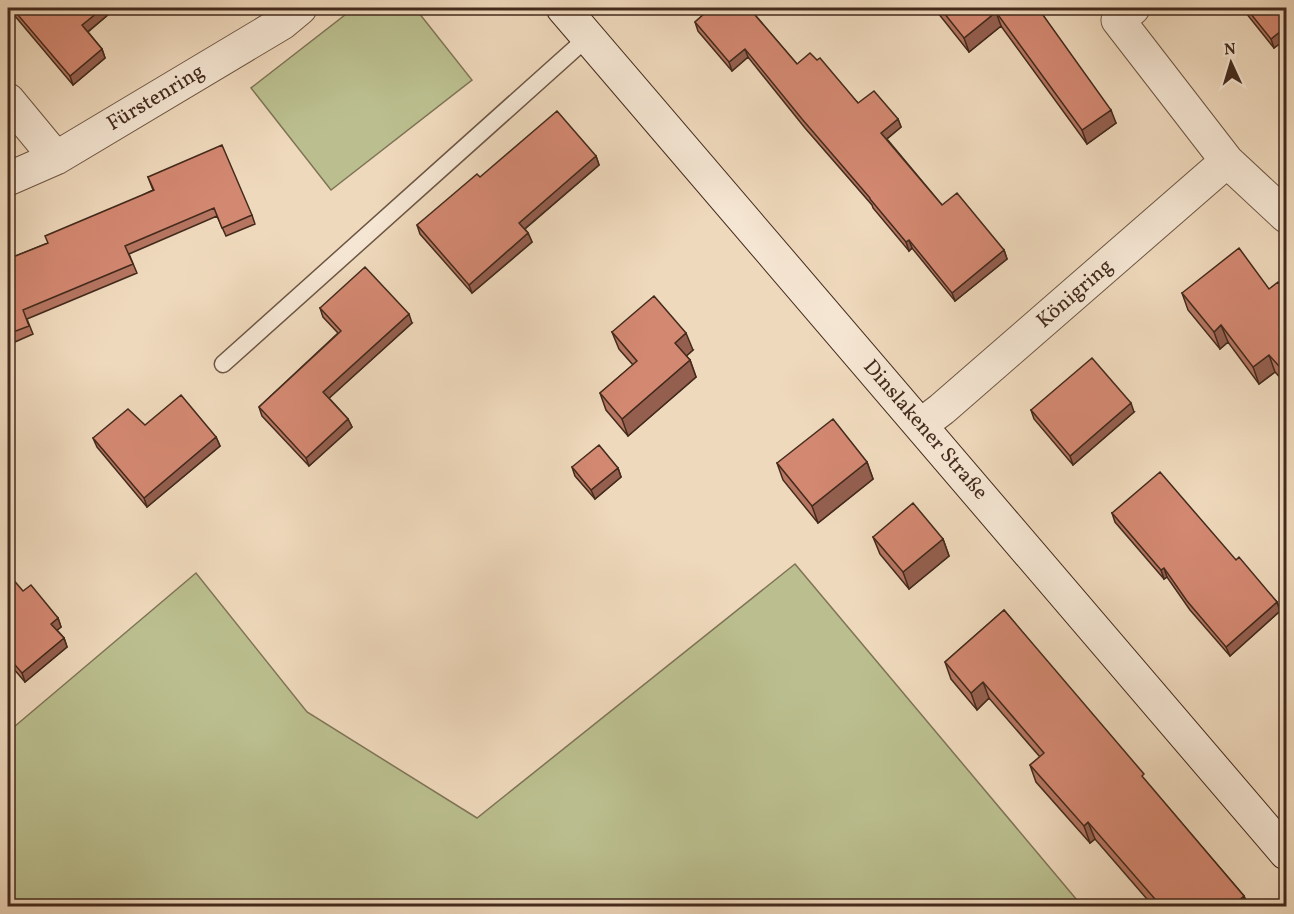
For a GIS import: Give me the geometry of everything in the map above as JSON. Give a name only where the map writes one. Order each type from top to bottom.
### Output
[{"type":"street","name":"Fürstenring","points":[[8,179],[56,158],[282,23],[300,8]]},
{"type":"street","name":"Dinslakener Straße","points":[[563,8],[1287,853]]},
{"type":"street","points":[[1134,8],[1119,20],[1227,161],[1287,216]]},
{"type":"street","points":[[8,100],[56,158]]},
{"type":"street","name":"Königring","points":[[921,425],[1227,161]]},
{"type":"lane","points":[[223,364],[588,37]]},
{"type":"green space","points":[[354,8],[415,8],[472,80],[331,190],[251,88]]},
{"type":"green space","points":[[795,564],[1082,906],[8,906],[8,732],[196,573],[307,712],[477,818]]},
{"type":"building","points":[[12,8],[103,8],[82,25],[102,49],[70,76]]},
{"type":"building","points":[[700,8],[749,8],[797,64],[810,53],[817,60],[820,58],[858,103],[874,91],[898,119],[881,133],[942,205],[957,193],[1004,250],[952,293],[909,240],[906,242],[745,49],[729,62],[695,22],[705,13]]},
{"type":"building","points":[[940,8],[1038,8],[1111,110],[1082,130],[996,12],[964,38]]},
{"type":"building","points":[[1246,8],[1287,8],[1287,26],[1271,39]]},
{"type":"building","points":[[557,111],[596,156],[519,223],[528,233],[469,285],[417,225],[477,174],[480,177]]},
{"type":"building","points":[[222,145],[252,215],[222,228],[214,208],[125,246],[133,264],[23,310],[29,326],[8,334],[8,259],[48,243],[45,236],[154,190],[148,177]]},
{"type":"building","points":[[1239,248],[1269,289],[1278,282],[1287,293],[1287,375],[1269,355],[1253,367],[1221,325],[1214,332],[1182,293]]},
{"type":"building","points":[[365,267],[409,314],[323,392],[348,419],[306,458],[259,407],[341,331],[320,308]]},
{"type":"building","points":[[654,296],[686,333],[675,343],[690,360],[622,419],[600,393],[637,361],[612,332]]},
{"type":"building","points":[[1092,358],[1131,403],[1070,456],[1031,410]]},
{"type":"building","points":[[181,395],[216,437],[144,498],[93,438],[128,409],[145,425]]},
{"type":"building","points":[[833,419],[867,462],[812,506],[777,463]]},
{"type":"building","points":[[599,445],[618,468],[591,490],[572,467]]},
{"type":"building","points":[[1160,472],[1236,560],[1239,557],[1277,602],[1226,647],[1187,601],[1164,568],[1161,570],[1112,513]]},
{"type":"building","points":[[913,503],[943,539],[903,572],[873,537]]},
{"type":"building","points":[[11,577],[23,591],[31,585],[58,618],[51,624],[64,638],[22,673],[10,659],[8,661],[8,580]]},
{"type":"building","points":[[1004,610],[1144,774],[1142,776],[1244,896],[1237,902],[1241,906],[1161,906],[1088,822],[1084,826],[1030,765],[1044,753],[983,682],[971,693],[945,662]]}]
